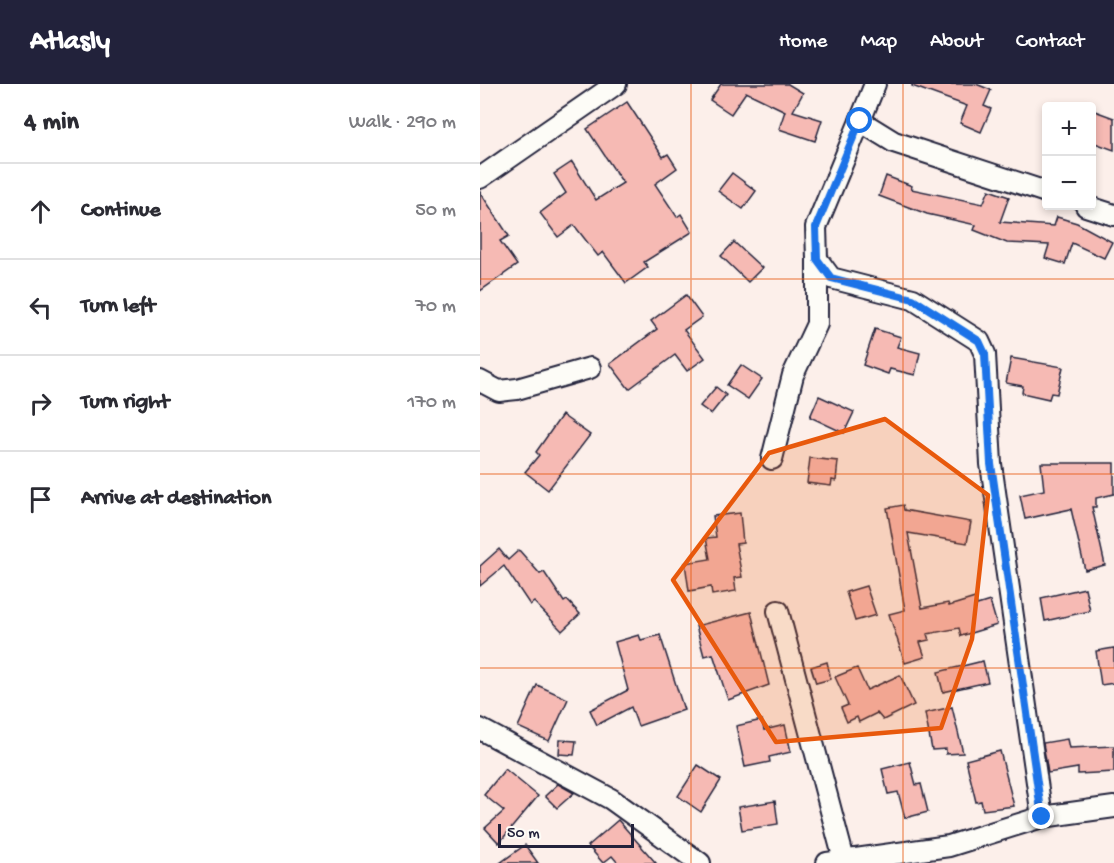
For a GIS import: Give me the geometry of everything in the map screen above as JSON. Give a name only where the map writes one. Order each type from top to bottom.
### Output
[{"type":"street","points":[[480,178],[616,84]]},
{"type":"street","points":[[772,459],[794,375],[817,324],[816,227],[875,84]]},
{"type":"street","points":[[860,121],[894,142],[1042,190]]},
{"type":"street","points":[[1096,209],[1114,215]]},
{"type":"street","points":[[817,259],[831,278],[913,299],[979,341],[985,354],[991,464],[1042,817]]},
{"type":"street","points":[[480,381],[499,391],[517,389],[590,368]]},
{"type":"street","points":[[778,611],[835,862],[950,854],[1042,817],[1114,807]]},
{"type":"street","points":[[480,729],[611,799],[700,863]]},
{"type":"highlighted area","points":[[885,419],[988,495],[972,639],[941,728],[776,742],[673,580],[769,453]]},
{"type":"building","points":[[721,84],[788,84],[803,93],[793,111],[822,120],[815,141],[779,129],[785,111],[746,92],[731,114],[710,100]]},
{"type":"building","points":[[912,84],[976,84],[991,90],[984,106],[991,109],[981,132],[960,123],[967,106],[912,86]]},
{"type":"building","points":[[627,102],[663,157],[668,154],[677,168],[655,184],[677,217],[681,214],[692,232],[644,262],[648,267],[626,283],[603,252],[598,256],[574,225],[558,237],[540,213],[566,193],[554,174],[572,162],[596,200],[623,183],[587,129]]},
{"type":"building","points":[[1096,111],[1114,118],[1114,150],[1096,143]]},
{"type":"building","points":[[732,173],[756,191],[743,209],[718,191]]},
{"type":"building","points":[[886,176],[912,186],[911,189],[983,204],[989,190],[1009,197],[1000,222],[1054,226],[1057,217],[1077,223],[1112,242],[1104,258],[1072,243],[1065,264],[1045,258],[1049,245],[1007,243],[974,230],[976,225],[927,214],[879,196]]},
{"type":"building","points":[[480,192],[509,236],[500,241],[517,265],[480,291]]},
{"type":"building","points":[[734,242],[762,268],[748,282],[721,256]]},
{"type":"building","points":[[686,295],[702,317],[684,330],[705,358],[687,371],[675,355],[629,389],[610,364],[657,329],[651,321]]},
{"type":"building","points":[[875,329],[901,337],[897,347],[920,353],[915,375],[890,369],[888,374],[863,365]]},
{"type":"building","points":[[1011,358],[1063,367],[1057,394],[1051,393],[1049,399],[1022,393],[1023,386],[1006,383]]},
{"type":"building","points":[[741,365],[762,379],[748,399],[727,385]]},
{"type":"building","points":[[716,387],[726,395],[711,414],[700,406]]},
{"type":"building","points":[[819,396],[854,412],[844,433],[810,417]]},
{"type":"building","points":[[562,415],[590,435],[548,490],[525,472],[539,455],[536,452]]},
{"type":"building","points":[[810,458],[838,461],[836,481],[832,480],[831,486],[807,483]]},
{"type":"building","points":[[1041,463],[1114,463],[1114,494],[1096,498],[1096,507],[1092,507],[1105,565],[1085,570],[1071,509],[1025,519],[1020,495],[1044,490]]},
{"type":"building","points":[[903,505],[904,510],[971,522],[967,543],[908,533],[922,608],[948,603],[949,606],[975,598],[977,605],[990,601],[997,625],[961,636],[959,628],[927,634],[929,640],[920,642],[925,657],[905,663],[889,614],[905,610],[887,508]]},
{"type":"building","points":[[740,513],[743,543],[736,544],[742,577],[734,578],[736,591],[712,595],[711,587],[689,591],[685,563],[710,559],[706,538],[716,537],[713,516]]},
{"type":"building","points":[[499,549],[508,560],[519,550],[540,574],[544,572],[564,602],[567,600],[580,614],[562,631],[534,602],[530,605],[504,566],[480,586],[480,566]]},
{"type":"building","points":[[866,586],[876,615],[855,621],[846,592]]},
{"type":"building","points":[[1085,588],[1090,611],[1045,621],[1041,598]]},
{"type":"building","points":[[751,612],[769,685],[728,700],[713,654],[704,656],[696,626]]},
{"type":"building","points":[[639,635],[641,640],[660,635],[684,710],[638,726],[631,707],[597,725],[590,710],[628,690],[615,642]]},
{"type":"building","points":[[1114,648],[1114,683],[1101,685],[1096,651]]},
{"type":"building","points":[[983,661],[988,682],[943,692],[938,672]]},
{"type":"building","points":[[827,662],[831,679],[816,683],[811,667]]},
{"type":"building","points":[[857,668],[867,690],[900,675],[914,705],[883,720],[877,713],[859,722],[857,717],[847,722],[841,708],[848,705],[835,677]]},
{"type":"building","points":[[537,685],[568,699],[549,741],[518,727]]},
{"type":"building","points":[[952,707],[963,753],[946,754],[946,749],[932,750],[925,713]]},
{"type":"building","points":[[762,720],[764,730],[785,725],[791,752],[769,757],[770,762],[745,767],[736,726]]},
{"type":"building","points":[[1067,739],[1069,748],[1114,746],[1114,772],[1078,774],[1078,768],[1048,773],[1043,743]]},
{"type":"building","points":[[560,740],[576,741],[574,755],[559,754]]},
{"type":"building","points":[[1000,751],[1014,806],[983,810],[981,801],[976,802],[966,760]]},
{"type":"building","points":[[910,762],[916,785],[921,784],[928,812],[905,818],[898,792],[888,794],[882,769]]},
{"type":"building","points":[[698,765],[721,780],[701,812],[678,796]]},
{"type":"building","points":[[505,769],[538,796],[499,843],[485,828],[504,811],[484,795]]},
{"type":"building","points":[[558,784],[574,793],[557,808],[545,796]]},
{"type":"building","points":[[775,801],[778,824],[742,830],[738,807]]},
{"type":"building","points":[[618,820],[656,863],[618,863],[612,856],[603,863],[588,846]]},
{"type":"building","points":[[525,845],[538,863],[500,863]]},
{"type":"route","points":[[860,121],[816,227],[817,259],[831,278],[913,299],[979,341],[985,354],[991,464],[1042,817]]}]
